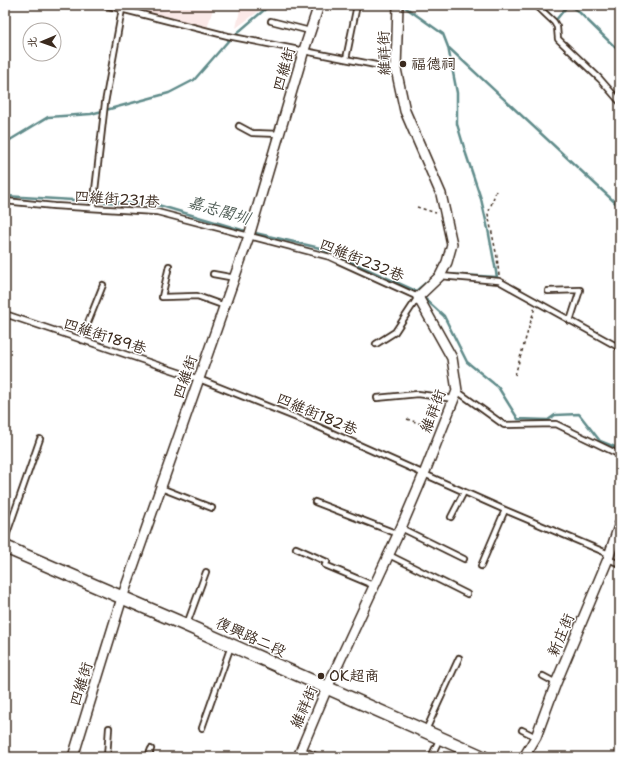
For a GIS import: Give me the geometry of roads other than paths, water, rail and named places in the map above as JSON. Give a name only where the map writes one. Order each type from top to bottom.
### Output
[{"type":"street","name":"四維街","points":[[73,757],[122,598],[249,236],[304,50],[319,5]]},
{"type":"street","name":"維祥街","points":[[299,753],[327,688],[389,555],[424,474],[455,395],[452,358],[418,297],[440,276],[447,262],[452,244],[441,194],[405,112],[396,69],[398,5]]},
{"type":"street","name":"新庄街","points":[[524,757],[536,737],[556,683],[609,556],[620,523]]},
{"type":"street","name":"復興路二段","points":[[5,547],[440,737],[476,755]]},
{"type":"lane","points":[[105,5],[228,36],[396,69]]},
{"type":"lane","points":[[346,59],[357,5]]},
{"type":"lane","points":[[536,5],[554,22],[557,27],[558,39],[600,79],[620,102]]},
{"type":"lane","points":[[93,208],[106,103],[122,9]]},
{"type":"lane","points":[[271,21],[310,31]]},
{"type":"lane","points":[[239,126],[252,133],[280,134]]},
{"type":"lane","name":"四維街231巷","points":[[5,201],[54,206],[157,212],[249,236]]},
{"type":"lane","name":"四維街232巷","points":[[249,236],[330,257],[418,297]]},
{"type":"lane","points":[[169,266],[162,297],[197,296],[225,306]]},
{"type":"lane","points":[[213,274],[235,278]]},
{"type":"lane","points":[[440,276],[499,281],[620,348]]},
{"type":"lane","points":[[81,340],[103,285]]},
{"type":"lane","points":[[548,291],[580,290],[570,321]]},
{"type":"lane","points":[[376,344],[395,332],[418,297]]},
{"type":"lane","name":"四維街189巷","points":[[5,314],[199,379]]},
{"type":"lane","name":"四維街182巷","points":[[199,379],[312,424],[609,556],[620,564]]},
{"type":"lane","points":[[377,398],[418,394],[455,395],[504,425],[556,424],[620,455]]},
{"type":"lane","points":[[5,540],[40,439]]},
{"type":"lane","points":[[161,488],[212,508]]},
{"type":"lane","points":[[451,518],[464,492]]},
{"type":"lane","points":[[315,502],[399,531],[464,559]]},
{"type":"lane","points":[[481,566],[505,510]]},
{"type":"lane","points":[[296,548],[327,562],[325,565],[375,586]]},
{"type":"lane","points":[[389,555],[467,594]]},
{"type":"lane","points":[[186,625],[206,572]]},
{"type":"lane","points":[[202,728],[231,646]]},
{"type":"lane","points":[[426,732],[459,658]]},
{"type":"lane","points":[[543,676],[556,683]]},
{"type":"lane","points":[[107,757],[109,728]]},
{"type":"lane","points":[[522,730],[536,737]]},
{"type":"lane","points":[[432,757],[440,737]]},
{"type":"lane","points":[[148,757],[151,749]]},
{"type":"lane","points":[[299,753],[318,757]]},
{"type":"waterway","points":[[5,143],[48,117],[91,114],[169,93],[194,80],[229,40],[270,5]]},
{"type":"waterway","points":[[402,5],[443,34],[448,47],[457,93],[457,124],[481,199],[497,277],[443,274]]},
{"type":"waterway","points":[[540,5],[556,20],[568,5]]},
{"type":"waterway","points":[[569,5],[579,12],[620,52]]},
{"type":"waterway","points":[[449,48],[620,207]]},
{"type":"waterway","name":"嘉志閣圳","points":[[5,196],[158,205],[242,230],[320,248],[419,293]]},
{"type":"waterway","points":[[416,291],[428,281]]},
{"type":"waterway","points":[[422,296],[444,316],[467,362],[498,387],[518,419],[548,420],[555,415],[579,414],[600,441],[620,449]]},
{"type":"place","name":"福德祠","points":[[403,64]]},
{"type":"place","name":"OK超商","points":[[321,676]]}]
